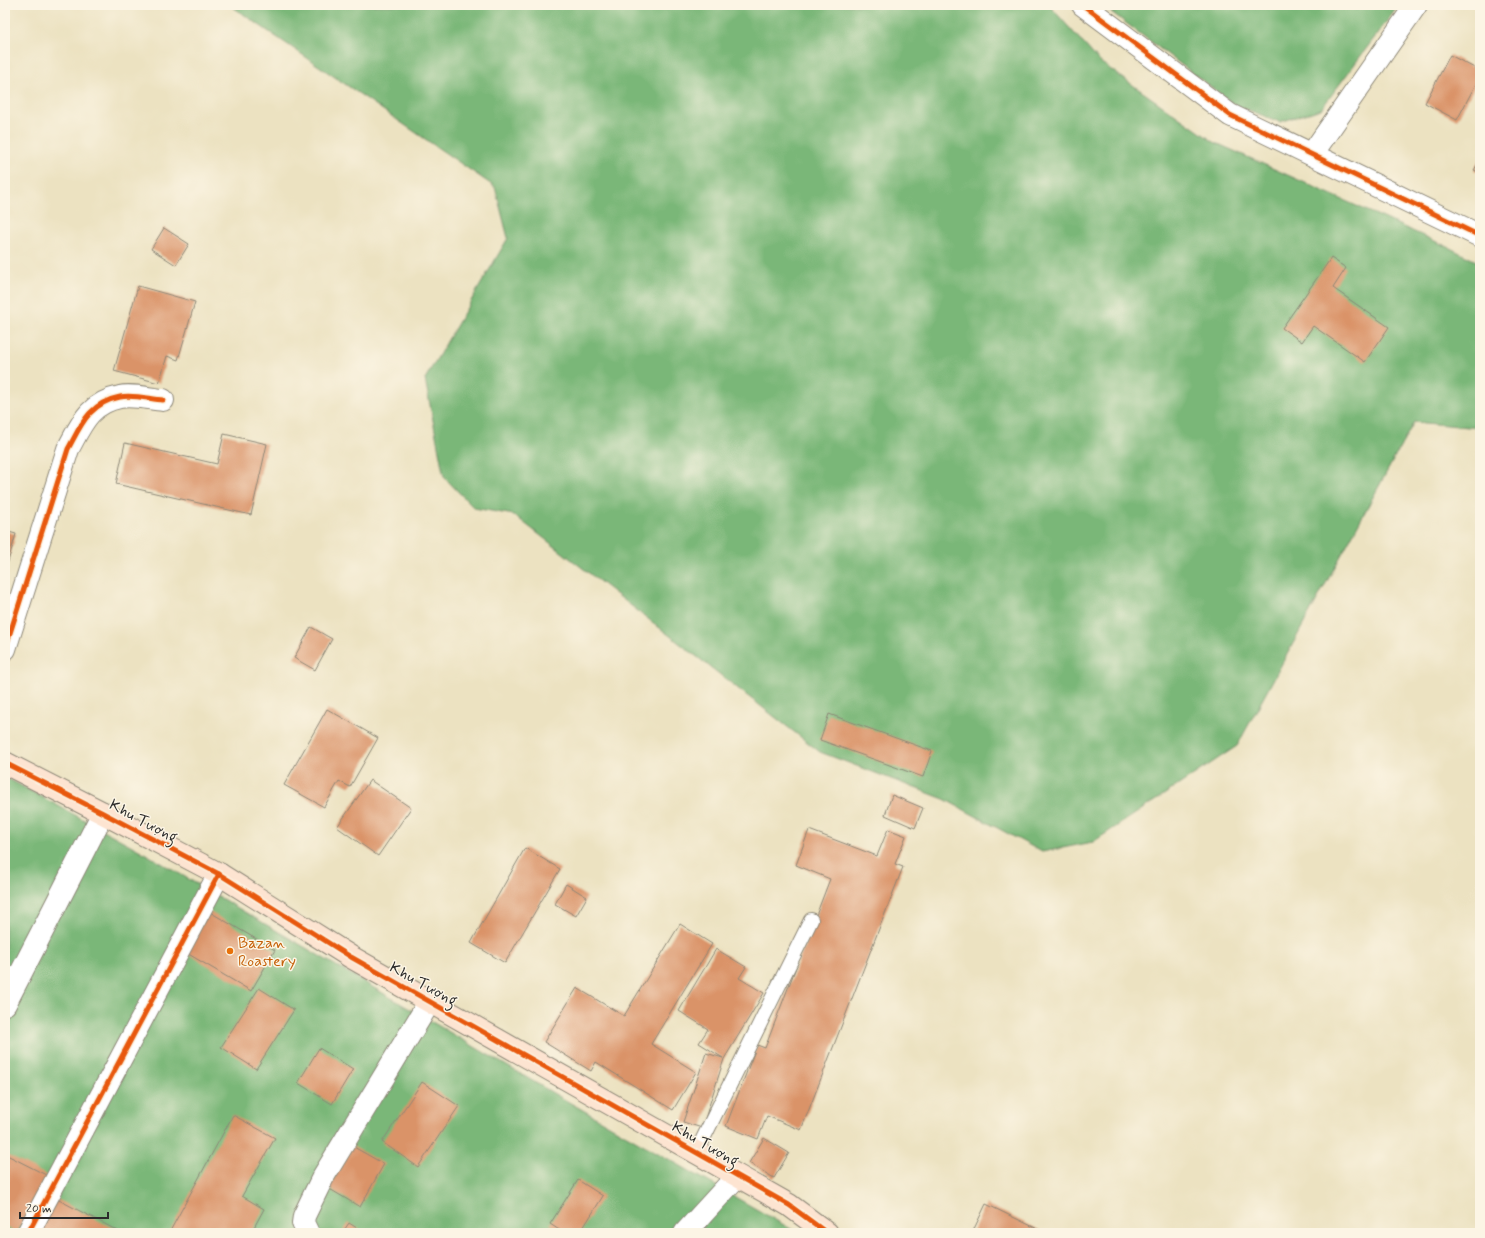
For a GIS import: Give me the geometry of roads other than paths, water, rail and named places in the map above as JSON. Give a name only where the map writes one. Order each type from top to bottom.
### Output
[{"type":"street","points":[[1083,5],[1230,115],[1480,236]]},
{"type":"street","points":[[1312,154],[1416,5]]},
{"type":"street","points":[[5,650],[68,449],[84,420],[97,405],[121,397],[163,400]]},
{"type":"street","name":"Khu Tượng","points":[[5,764],[103,812],[218,874],[351,957],[789,1205],[827,1233]]},
{"type":"street","points":[[5,1004],[103,812]]},
{"type":"street","points":[[28,1233],[218,874]]},
{"type":"street","points":[[308,1233],[303,1223],[304,1216],[323,1177],[430,1001]]},
{"type":"street","points":[[685,1233],[736,1176]]},
{"type":"lane","points":[[696,1153],[811,920]]},
{"type":"place","name":"Bazan Roastery","points":[[230,951]]}]
